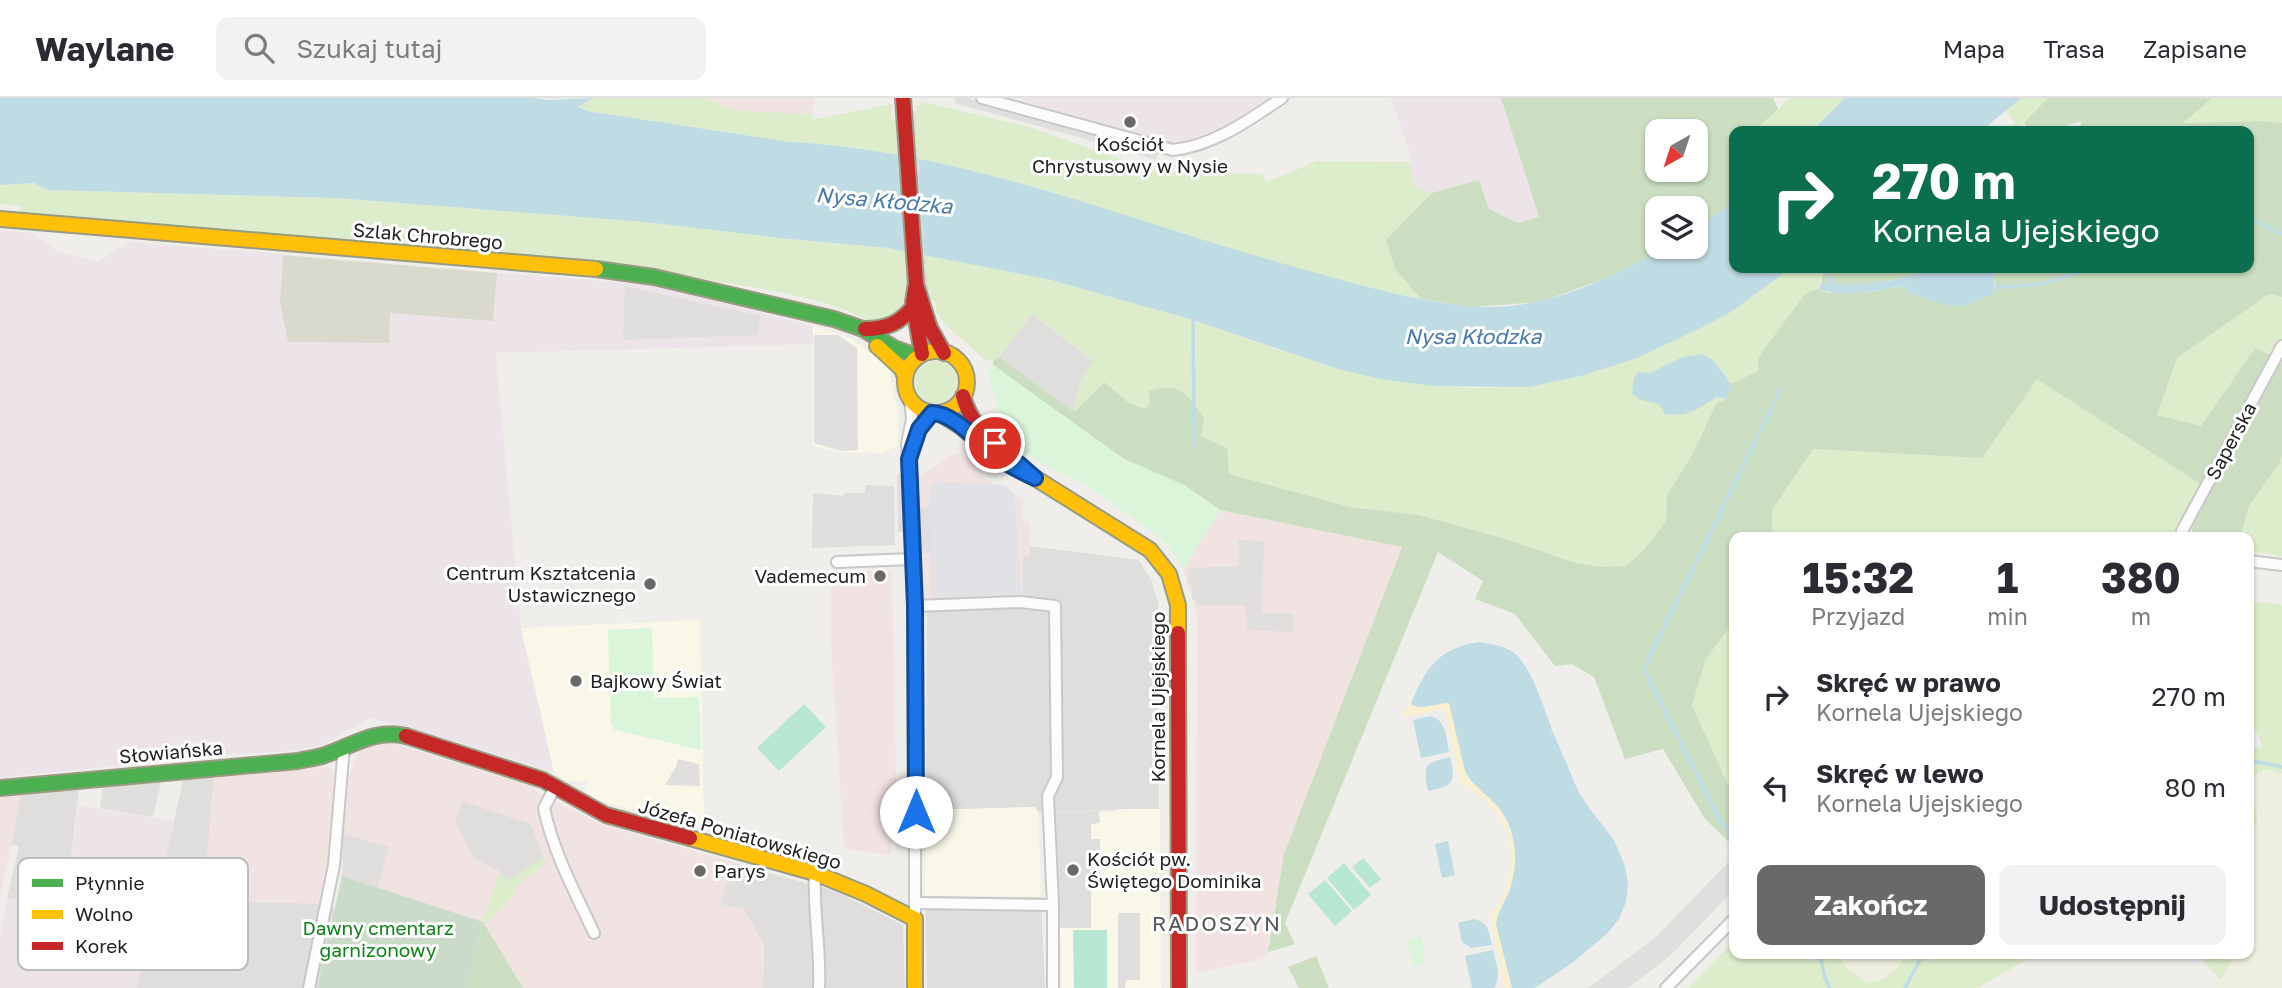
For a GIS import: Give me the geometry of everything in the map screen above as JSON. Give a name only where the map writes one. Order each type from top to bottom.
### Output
[{"type":"main road","points":[[904,104],[920,356]]},
{"type":"main road","name":"Szlak Chrobrego","points":[[0,219],[618,272],[674,282],[847,324],[863,329],[894,348],[920,356]]},
{"type":"main road","points":[[863,329],[881,330],[894,326],[905,317],[916,294]]},
{"type":"main road","points":[[916,294],[932,337],[944,353]]},
{"type":"main road","name":"Szlak Chrobrego","points":[[847,324],[884,351],[902,369],[905,377]]},
{"type":"main road","points":[[929,352],[944,353],[953,357],[965,372],[967,380],[964,397],[951,410],[935,413],[919,409],[905,389],[905,377],[910,366],[920,356],[929,352]]},
{"type":"main road","name":"Kornela Ujejskiego","points":[[964,397],[965,406],[978,429],[1035,478]]},
{"type":"main road","name":"Kornela Ujejskiego","points":[[935,413],[960,426],[1000,460],[1035,478],[1150,550],[1169,573],[1176,594],[1179,988]]},
{"type":"main road","name":"Józefa Poniatowskiego","points":[[344,746],[369,735],[386,732],[403,735],[525,774],[606,815],[815,873],[842,883],[915,919]]},
{"type":"main road","name":"Słowiańska","points":[[0,788],[298,761],[324,755],[344,746]]},
{"type":"main road","points":[[915,919],[915,988]]},
{"type":"street","points":[[982,98],[1173,150],[1199,146],[1217,139],[1282,98]]},
{"type":"street","name":"Saperska","points":[[2182,532],[2282,346]]},
{"type":"street","points":[[910,399],[912,419],[906,444],[909,459],[915,606],[915,919]]},
{"type":"street","points":[[909,459],[919,429],[935,413]]},
{"type":"street","points":[[837,562],[912,559]]},
{"type":"street","points":[[2254,562],[2282,565]]},
{"type":"street","points":[[915,606],[1044,603],[1055,606],[1057,777],[1048,796],[1053,905],[1053,988]]},
{"type":"street","points":[[309,988],[334,865],[344,746]]},
{"type":"street","points":[[555,787],[544,808],[547,824],[594,933]]},
{"type":"street","points":[[815,873],[814,895],[821,955],[819,988]]},
{"type":"street","points":[[916,903],[1053,905]]},
{"type":"street","points":[[1666,988],[1729,924]]},
{"type":"shaded area","points":[[705,98],[815,98],[812,114],[730,109]]},
{"type":"shaded area","points":[[955,98],[966,98],[1113,139],[1158,153],[1156,160],[954,103]]},
{"type":"shaded area","points":[[1023,98],[1269,98],[1226,126],[1178,143],[1163,142],[1022,102]]},
{"type":"shaded area","points":[[1391,98],[1501,98],[1539,217],[1518,223],[1489,209],[1479,180],[1432,193],[1416,188],[1409,162],[1412,161]]},
{"type":"shaded area","points":[[0,230],[33,233],[57,251],[96,262],[130,242],[283,254],[280,302],[289,342],[389,343],[389,313],[493,321],[497,273],[652,285],[813,326],[813,344],[496,353],[521,628],[554,772],[370,718],[325,744],[295,751],[219,755],[0,778]]},
{"type":"shaded area","points":[[283,255],[497,273],[493,321],[390,313],[389,343],[288,342],[280,302]]},
{"type":"shaded area","points":[[625,286],[760,316],[758,335],[623,340]]},
{"type":"shaded area","points":[[1032,314],[1093,361],[1079,384],[1074,412],[999,357]]},
{"type":"shaded area","points":[[813,326],[850,338],[890,366],[898,408],[898,445],[883,453],[838,452],[813,445]]},
{"type":"shaded area","points":[[814,335],[838,335],[857,348],[858,450],[841,451],[814,443]]},
{"type":"shaded area","points":[[957,452],[972,460],[979,475],[1023,500],[1023,522],[1030,523],[1029,557],[1023,557],[1023,607],[927,608],[919,596],[917,477]]},
{"type":"shaded area","points":[[897,475],[904,475],[905,532],[898,532]]},
{"type":"shaded area","points":[[937,481],[1005,485],[1014,494],[1021,598],[934,600],[931,595],[929,495]]},
{"type":"shaded area","points":[[865,485],[894,486],[895,545],[812,548],[813,493],[843,496],[844,493],[865,493]]},
{"type":"shaded area","points":[[932,507],[933,553],[918,553],[917,508]]},
{"type":"shaded area","points":[[1220,510],[1402,546],[1284,854],[1268,952],[1262,959],[1196,973],[1197,613],[1183,570]]},
{"type":"shaded area","points":[[1238,540],[1264,541],[1262,613],[1293,614],[1293,632],[1247,630],[1245,606],[1195,605],[1196,600],[1192,600],[1188,568],[1239,566]]},
{"type":"shaded area","points":[[1030,546],[1139,560],[1151,580],[1158,602],[1159,809],[1038,812],[1035,807],[926,810],[927,608],[1023,557],[1029,557]]},
{"type":"shaded area","points":[[892,570],[896,778],[891,855],[844,849],[830,630],[831,572]]},
{"type":"shaded area","points":[[700,620],[704,829],[593,799],[585,794],[587,781],[566,781],[554,772],[521,628]]},
{"type":"shaded area","points":[[1139,622],[1140,655],[1073,657],[1072,624]]},
{"type":"shaded area","points":[[936,659],[1017,659],[1018,666],[1012,666],[1012,672],[1043,672],[1043,693],[1012,694],[1013,714],[1043,714],[1043,720],[965,721],[965,695],[953,694],[952,669],[938,669]]},
{"type":"shaded area","points":[[1138,732],[1145,732],[1144,798],[1075,799],[1072,792],[1137,791]]},
{"type":"shaded area","points":[[379,744],[396,744],[534,787],[537,792],[604,825],[736,863],[730,871],[720,904],[743,909],[764,944],[763,988],[523,988],[485,926],[512,896],[517,886],[546,863],[531,824],[462,801],[455,822],[474,859],[500,871],[483,922],[378,888],[389,847],[343,834],[346,787],[357,753]]},
{"type":"shaded area","points":[[678,759],[699,764],[700,786],[665,785]]},
{"type":"shaded area","points":[[328,767],[334,772],[330,861],[321,904],[248,902],[248,858],[207,858],[214,778]]},
{"type":"shaded area","points":[[214,778],[207,858],[166,858],[183,780]]},
{"type":"shaded area","points":[[161,782],[153,817],[100,808],[103,787]]},
{"type":"shaded area","points":[[79,788],[71,858],[18,858],[18,900],[7,898],[19,846],[11,844],[21,794]]},
{"type":"shaded area","points":[[21,794],[13,836],[0,898],[0,796]]},
{"type":"shaded area","points":[[462,801],[531,824],[544,858],[506,881],[500,871],[474,859],[455,822]]},
{"type":"shaded area","points":[[78,805],[174,821],[166,858],[71,858]]},
{"type":"shaded area","points":[[1035,807],[1038,812],[1041,897],[925,896],[926,810]]},
{"type":"shaded area","points":[[1160,809],[1161,988],[1062,988],[1060,928],[1091,928],[1091,888],[1100,888],[1100,840],[1091,839],[1091,823],[1099,823],[1099,812]]},
{"type":"shaded area","points":[[1099,811],[1100,823],[1091,824],[1091,839],[1100,839],[1100,888],[1091,889],[1091,928],[1060,928],[1056,812]]},
{"type":"shaded area","points":[[343,834],[390,847],[378,888],[342,876]]},
{"type":"shaded area","points":[[1729,861],[1729,895],[1671,955],[1628,988],[1588,988],[1657,936]]},
{"type":"shaded area","points":[[736,863],[753,869],[743,909],[720,904],[730,871]]},
{"type":"shaded area","points":[[753,869],[833,890],[903,925],[905,988],[763,988],[764,944],[743,909]]},
{"type":"shaded area","points":[[925,896],[1041,897],[1045,988],[927,988]]},
{"type":"shaded area","points":[[248,897],[321,904],[335,909],[317,988],[137,988],[141,970],[248,970]]},
{"type":"shaded area","points":[[7,898],[18,900],[18,970],[141,970],[137,988],[0,988],[0,936]]},
{"type":"shaded area","points":[[1118,913],[1140,913],[1140,980],[1126,980],[1125,988],[1118,988]]},
{"type":"green space","points":[[593,98],[705,98],[730,109],[812,114],[811,120],[892,104],[891,119],[916,119],[916,108],[922,102],[1026,126],[1157,172],[1262,174],[1267,182],[1317,161],[1409,162],[1416,188],[1432,193],[1386,240],[1395,269],[1421,299],[1263,259],[1029,186],[950,166],[871,150],[790,142],[587,111],[578,107]]},
{"type":"green space","points":[[1501,98],[1773,98],[1778,109],[1759,126],[1729,126],[1729,206],[1708,219],[1708,196],[1645,196],[1646,259],[1643,261],[1604,279],[1540,302],[1472,307],[1421,299],[1395,269],[1386,240],[1432,193],[1479,180],[1489,209],[1518,223],[1539,217]]},
{"type":"green space","points":[[1790,98],[1845,98],[1817,126],[1759,126]]},
{"type":"green space","points":[[2021,98],[2048,98],[2021,126],[2012,126],[2015,123],[2006,110]]},
{"type":"green space","points":[[2048,98],[2212,98],[2183,123],[2282,123],[2282,297],[2269,294],[2177,358],[2157,415],[2201,426],[2255,348],[2280,360],[2282,358],[2282,455],[2280,462],[2249,506],[2241,532],[2192,532],[2191,527],[2210,490],[2037,379],[1982,458],[1813,449],[1772,510],[1772,532],[1729,532],[1729,628],[1706,659],[1692,705],[1729,787],[1729,842],[1705,819],[1663,749],[1625,759],[1594,677],[1572,664],[1555,666],[1515,614],[1475,599],[1483,581],[1438,552],[1285,923],[1295,944],[1268,952],[1284,854],[1402,547],[1220,510],[1184,485],[1124,459],[993,365],[993,361],[999,357],[1074,412],[1104,382],[1129,403],[1145,409],[1150,403],[1149,391],[1160,388],[1176,389],[1187,397],[1204,418],[1201,436],[1227,448],[1229,474],[1350,507],[1419,515],[1509,540],[1572,562],[1601,567],[1626,566],[1643,551],[1666,521],[1667,495],[1692,455],[1716,404],[1726,399],[1731,384],[1758,371],[1758,359],[1806,293],[1819,289],[1828,293],[1870,292],[1904,286],[1910,294],[1965,304],[1985,297],[1995,288],[1992,273],[2254,273],[2254,126],[2080,126],[2082,121],[2066,126],[2027,126],[2024,123]]},
{"type":"green space","points":[[2212,98],[2282,98],[2282,123],[2182,123]]},
{"type":"green space","points":[[34,183],[47,190],[336,198],[645,222],[888,248],[1051,280],[1193,320],[1279,350],[1433,386],[1471,388],[1529,387],[1581,376],[1637,358],[1731,312],[1784,273],[1823,273],[1819,289],[1806,293],[1758,371],[1731,384],[1713,360],[1669,363],[1649,373],[1642,400],[1659,404],[1663,409],[1717,397],[1726,399],[1704,427],[1692,455],[1667,495],[1666,521],[1643,551],[1626,566],[1601,567],[1572,562],[1509,540],[1419,515],[1350,507],[1228,474],[1201,436],[1150,403],[1146,409],[1129,403],[1103,382],[1074,412],[1079,384],[1093,360],[1032,314],[999,357],[993,361],[985,360],[944,323],[936,311],[936,302],[931,300],[928,286],[905,285],[904,300],[898,311],[889,319],[875,324],[840,308],[793,295],[647,268],[27,216],[18,213],[22,206],[0,204],[0,185]]},
{"type":"green space","points":[[1823,273],[1917,273],[1889,281],[1821,284]]},
{"type":"green space","points":[[2269,294],[2282,297],[2282,358],[2280,360],[2255,348],[2201,426],[2157,415],[2177,358]]},
{"type":"green space","points":[[936,361],[951,367],[957,382],[951,397],[936,403],[921,397],[915,382],[921,367]]},
{"type":"green space","points":[[993,365],[1124,459],[1184,485],[1220,510],[1183,570],[1168,545],[1153,532],[1085,484],[1018,449],[990,424],[1000,412],[987,370]]},
{"type":"green space","points":[[2037,378],[2201,484],[2174,532],[1772,532],[1772,510],[1813,449],[1982,458]]},
{"type":"green space","points":[[2282,455],[2282,556],[2254,552],[2254,532],[2241,532],[2249,506],[2280,462]]},
{"type":"green space","points":[[2254,602],[2282,605],[2282,773],[2267,769],[2254,776],[2254,748],[2262,746],[2254,729]]},
{"type":"green space","points":[[652,628],[654,698],[699,697],[701,750],[615,730],[611,725],[608,630]]},
{"type":"green space","points":[[1729,628],[1729,787],[1692,705],[1706,659]]},
{"type":"green space","points":[[804,704],[826,727],[779,771],[757,748]]},
{"type":"green space","points":[[2267,769],[2282,773],[2282,988],[2214,988],[2232,959],[2254,959],[2254,830],[2257,817],[2254,776]]},
{"type":"green space","points":[[2254,803],[2256,815],[2254,829]]},
{"type":"green space","points":[[544,858],[546,863],[517,886],[512,896],[485,926],[483,922],[500,871],[506,881]]},
{"type":"green space","points":[[1363,858],[1381,879],[1370,888],[1352,867]]},
{"type":"green space","points":[[1344,863],[1371,895],[1354,910],[1327,878]]},
{"type":"green space","name":"Dawny cmentarz garnizonowy","points":[[342,876],[483,922],[468,988],[317,988]]},
{"type":"green space","points":[[1325,880],[1352,911],[1335,926],[1308,894]]},
{"type":"green space","points":[[483,922],[523,988],[468,988]]},
{"type":"green space","points":[[1073,930],[1107,930],[1107,988],[1074,988]]},
{"type":"green space","points":[[1421,936],[1426,963],[1413,966],[1407,939]]},
{"type":"green space","points":[[1729,946],[1729,959],[1841,959],[1849,971],[1868,983],[1886,977],[1905,959],[2027,959],[1978,988],[1688,988]]},
{"type":"green space","points":[[1316,956],[1329,988],[1299,988],[1288,967]]},
{"type":"green space","points":[[1841,959],[1905,959],[1894,973],[1881,982],[1867,983],[1849,971]]},
{"type":"green space","points":[[2201,959],[2232,959],[2221,980]]},
{"type":"sand","points":[[1449,702],[1465,771],[1469,779],[1493,801],[1512,833],[1514,872],[1510,889],[1497,914],[1512,988],[1505,988],[1490,916],[1502,898],[1509,879],[1510,842],[1504,825],[1494,809],[1479,795],[1461,784],[1444,708],[1402,718],[1403,712],[1411,704],[1424,707]]},
{"type":"water","name":"Nysa Kłodzka","points":[[0,98],[593,98],[578,107],[587,111],[790,142],[856,148],[922,159],[1052,193],[1349,282],[1449,304],[1488,307],[1523,304],[1592,284],[1645,258],[1708,259],[1708,219],[1729,206],[1729,273],[1784,273],[1731,312],[1637,358],[1581,376],[1529,387],[1433,386],[1381,379],[1338,369],[1193,320],[1051,280],[888,248],[645,222],[336,198],[47,190],[34,183],[0,185]]},
{"type":"water","points":[[1845,98],[2021,98],[1987,126],[1817,126]]},
{"type":"water","points":[[1992,273],[1994,293],[1970,304],[1956,306],[1910,294],[1904,286],[1850,294],[1819,289],[1821,284],[1862,284],[1915,274]]},
{"type":"water","points":[[1703,354],[1713,360],[1731,384],[1726,399],[1717,397],[1693,411],[1674,415],[1665,414],[1659,404],[1641,400],[1632,394],[1634,378],[1639,372],[1649,373],[1683,357]]},
{"type":"water","points":[[1479,642],[1507,649],[1518,656],[1524,665],[1536,686],[1551,732],[1579,793],[1614,840],[1625,866],[1628,884],[1626,902],[1619,919],[1607,934],[1572,963],[1535,988],[1512,988],[1496,924],[1514,871],[1512,833],[1500,809],[1473,783],[1465,771],[1449,703],[1424,707],[1411,704],[1422,680],[1435,662],[1453,649]]},
{"type":"water","points":[[1430,716],[1443,725],[1449,752],[1421,758],[1413,720]]},
{"type":"water","points":[[1450,757],[1453,772],[1451,782],[1428,791],[1427,766]]},
{"type":"water","points":[[1448,841],[1455,875],[1442,878],[1435,844]]},
{"type":"water","points":[[1474,919],[1485,925],[1492,945],[1471,948],[1462,942],[1458,923]]},
{"type":"water","points":[[1493,950],[1498,970],[1494,988],[1472,988],[1465,956]]},
{"type":"pier","points":[[896,111],[916,111],[918,174],[929,294],[906,294],[900,174],[897,169]]},
{"type":"waterway","points":[[2254,221],[2282,235]]},
{"type":"waterway","points":[[1990,288],[2042,284],[2076,273]]},
{"type":"waterway","points":[[1828,277],[1837,287]]},
{"type":"waterway","points":[[1193,318],[1194,445]]},
{"type":"waterway","points":[[1729,832],[1721,822],[1645,671],[1781,389]]},
{"type":"waterway","points":[[2254,761],[2282,767]]},
{"type":"waterway","points":[[1821,959],[1830,988]]},
{"type":"waterway","points":[[1905,988],[1920,959]]},
{"type":"traffic: fast","points":[[596,269],[654,277],[834,319],[863,329],[894,348],[918,357]]},
{"type":"traffic: fast","points":[[0,788],[298,761],[322,756],[374,736],[406,736]]},
{"type":"traffic: slow","points":[[0,219],[596,269]]},
{"type":"traffic: slow","points":[[877,346],[902,369],[905,377]]},
{"type":"traffic: slow","points":[[936,351],[958,360],[967,382],[958,404],[936,413],[914,404],[905,382],[914,360],[936,351]]},
{"type":"traffic: slow","points":[[939,413],[960,426],[1001,460],[1035,478],[1150,550],[1169,574],[1178,605],[1178,633]]},
{"type":"traffic: slow","points":[[690,838],[815,873],[866,894],[915,919],[915,988]]},
{"type":"traffic: jam","points":[[903,98],[916,283],[913,302],[922,354]]},
{"type":"traffic: jam","points":[[916,284],[930,328],[944,353]]},
{"type":"traffic: jam","points":[[865,329],[892,324],[904,317],[914,306]]},
{"type":"traffic: jam","points":[[963,396],[978,426],[1002,449]]},
{"type":"traffic: jam","points":[[1178,633],[1179,988]]},
{"type":"traffic: jam","points":[[406,736],[543,780],[606,815],[690,838]]},
{"type":"place","name":"Kościół Chrystusowy w Nysie","points":[[1130,122]]},
{"type":"place","name":"Vademecum","points":[[880,576]]},
{"type":"place","name":"Centrum Kształcenia Ustawicznego","points":[[650,584]]},
{"type":"place","name":"Bajkowy Świat","points":[[576,681]]},
{"type":"place","name":"Kościół pw. Świętego Dominika","points":[[1073,870]]},
{"type":"place","name":"Parys","points":[[700,871]]},
{"type":"district","name":"RADOSZYN","points":[[1217,924]]},
{"type":"route","points":[[916,812],[915,606],[909,459],[919,429],[932,413],[939,413],[960,426],[1000,460],[1035,478],[995,443]]}]
